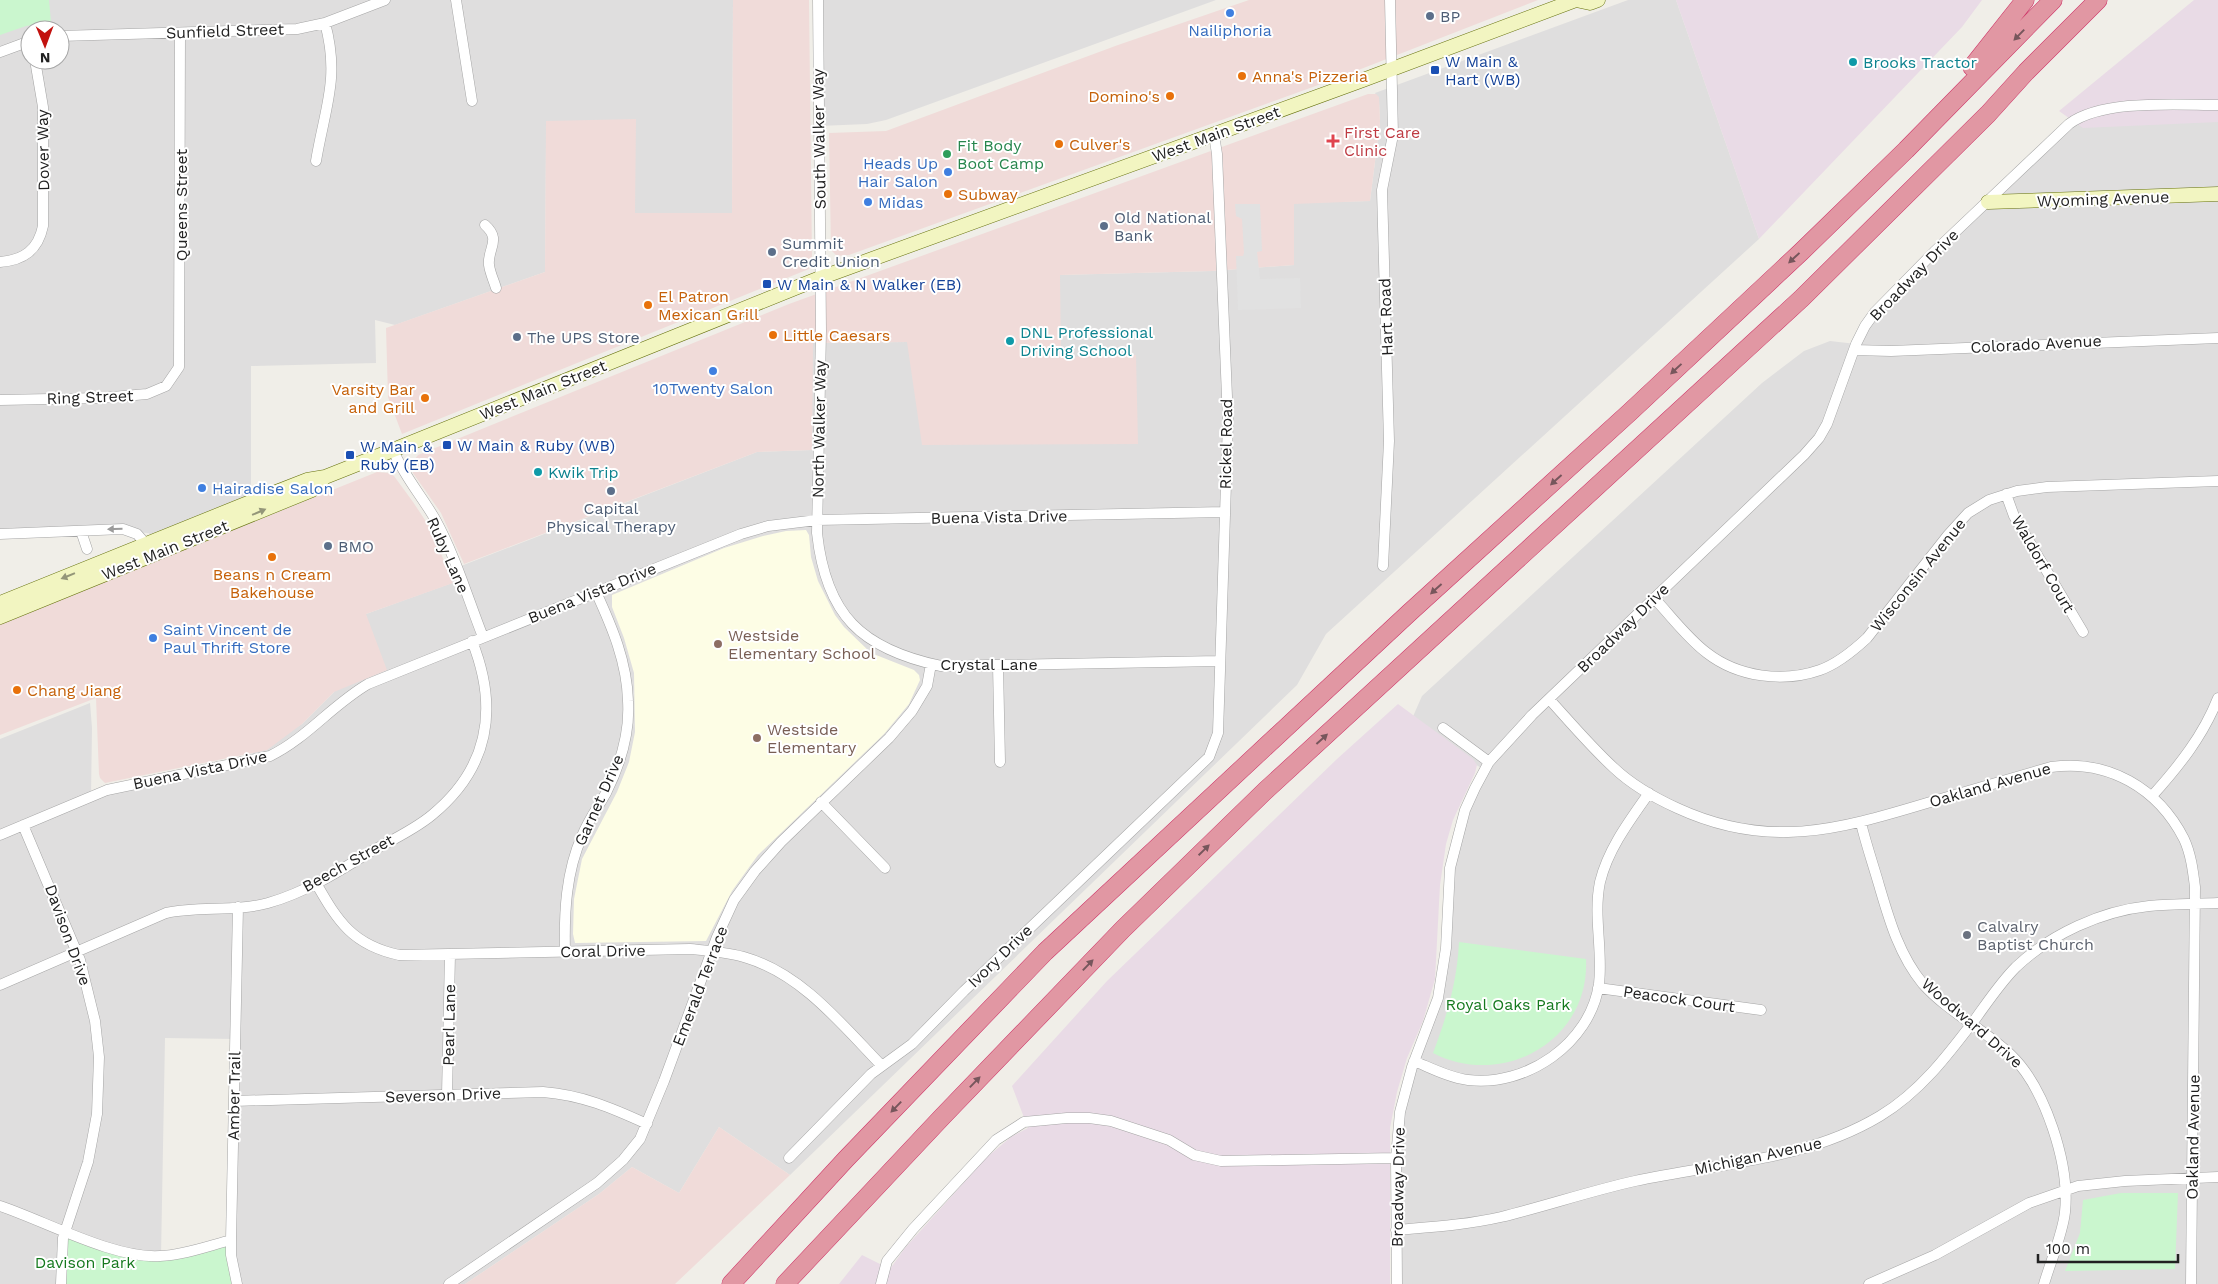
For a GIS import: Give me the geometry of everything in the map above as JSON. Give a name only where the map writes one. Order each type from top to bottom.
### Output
[{"type":"highway","points":[[1829,224],[1981,58],[2025,0]]},
{"type":"highway","points":[[731,1284],[821,1186],[1045,952],[1409,613],[1630,412],[1829,224],[1906,150],[2052,0]]},
{"type":"highway","points":[[785,1284],[1123,929],[1265,791],[1802,298],[1988,114],[2026,72],[2098,0]]},
{"type":"highway","points":[[2026,72],[2073,36],[2112,0]]},
{"type":"highway","points":[[800,1284],[942,1117]]},
{"type":"highway","points":[[717,1284],[821,1186]]},
{"type":"main road","name":"West Main Street","points":[[0,603],[145,543],[307,480],[325,477],[820,278],[1214,135],[1576,0],[1590,3],[1598,0]]},
{"type":"main road","name":"Wyoming Avenue","points":[[1988,202],[2218,194]]},
{"type":"main road","name":"West Main Street","points":[[0,617],[312,490],[325,477]]},
{"type":"street","name":"Sunfield Street","points":[[70,36],[297,29],[325,22],[385,0]]},
{"type":"street","points":[[456,0],[472,101]]},
{"type":"street","name":"South Walker Way","points":[[818,0],[820,278]]},
{"type":"street","name":"Hart Road","points":[[1383,566],[1389,441],[1382,190],[1393,135],[1390,70],[1390,0]]},
{"type":"street","points":[[316,161],[332,77],[329,38],[325,22]]},
{"type":"street","name":"Queens Street","points":[[174,377],[179,367],[180,352],[180,33]]},
{"type":"street","points":[[0,52],[20,45]]},
{"type":"street","name":"Dover Way","points":[[0,262],[14,261],[27,255],[38,241],[43,226],[43,107],[37,70]]},
{"type":"street","name":"Broadway Drive","points":[[1396,1284],[1396,1158],[1400,1112],[1414,1061],[1438,998],[1446,948],[1450,872],[1454,850],[1465,810],[1489,762],[1549,698],[1786,472],[1819,438],[1836,404],[1854,350],[1865,326],[1875,312],[2078,118],[2138,105],[2218,105]]},
{"type":"street","name":"Rickel Road","points":[[1211,753],[1218,733],[1228,421],[1217,154],[1214,135]]},
{"type":"street","points":[[485,225],[491,230],[494,244],[489,257],[489,266],[496,288]]},
{"type":"street","name":"North Walker Way","points":[[817,520],[821,394],[820,278]]},
{"type":"street","name":"Colorado Avenue","points":[[1854,350],[1891,351],[2218,338]]},
{"type":"street","name":"Ring Street","points":[[0,400],[134,396],[160,389],[174,377]]},
{"type":"street","name":"Ruby Lane","points":[[393,450],[405,477],[435,519],[458,571],[482,637]]},
{"type":"street","name":"Wisconsin Avenue","points":[[1654,598],[1707,653],[1727,665],[1745,672],[1776,677],[1803,675],[1821,670],[1852,652],[1867,638],[1948,535],[1968,513],[1989,500],[2006,494],[2047,487],[2218,481]]},
{"type":"street","name":"Waldorf Court","points":[[2006,494],[2014,516],[2083,632]]},
{"type":"street","name":"Buena Vista Drive","points":[[0,835],[106,790],[270,756],[299,740],[338,703],[368,684],[741,534],[775,525],[817,520],[1225,512]]},
{"type":"street","name":"Crystal Lane","points":[[817,520],[820,561],[828,585],[840,609],[856,628],[876,644],[898,655],[941,666],[1219,660]]},
{"type":"street","points":[[0,534],[129,530],[137,534],[145,543]]},
{"type":"street","points":[[81,531],[86,549]]},
{"type":"street","name":"Garnet Drive","points":[[565,952],[565,923],[569,876],[582,836],[606,792],[615,770],[626,731],[628,703],[626,678],[620,650],[596,592]]},
{"type":"street","name":"Beech Street","points":[[0,985],[166,913],[186,909],[238,907],[267,903],[316,883],[431,816],[468,776],[479,751],[486,724],[488,699],[481,664],[472,642]]},
{"type":"street","name":"Emerald Terrace","points":[[449,1284],[597,1183],[623,1160],[640,1139],[734,900],[756,870],[821,802],[889,738],[912,711],[927,686],[931,664]]},
{"type":"street","points":[[998,665],[1000,762]]},
{"type":"street","name":"Oakland Avenue","points":[[1549,698],[1614,769],[1649,793],[1690,814],[1737,828],[1763,832],[1813,832],[1862,823],[2018,776],[2065,765],[2084,766],[2110,773],[2141,788],[2152,796],[2165,809],[2184,840],[2192,862],[2195,904],[2191,1284]]},
{"type":"street","points":[[2152,796],[2178,768],[2197,739],[2218,698]]},
{"type":"street","points":[[1443,728],[1489,762]]},
{"type":"street","name":"Ivory Drive","points":[[789,1158],[871,1074],[912,1044],[964,991],[1211,753]]},
{"type":"street","points":[[1414,1061],[1467,1080],[1502,1079],[1535,1067],[1556,1055],[1577,1033],[1588,1015],[1598,988],[1599,958],[1596,909],[1601,881],[1609,857],[1624,830],[1649,793]]},
{"type":"street","points":[[821,802],[885,868]]},
{"type":"street","name":"Woodward Drive","points":[[1862,823],[1892,926],[1900,947],[1923,984],[2010,1054],[2034,1083],[2045,1104],[2057,1145],[2066,1190],[2065,1213],[2044,1284]]},
{"type":"street","name":"Davison Drive","points":[[23,825],[77,951],[95,1021],[99,1057],[97,1114],[88,1162],[65,1232],[61,1261],[61,1284]]},
{"type":"street","name":"Coral Drive","points":[[316,883],[339,921],[357,939],[378,950],[399,955],[690,949],[723,952],[749,958],[792,981],[830,1013],[882,1066]]},
{"type":"street","name":"Michigan Avenue","points":[[1396,1230],[1466,1223],[1501,1217],[1636,1181],[1774,1156],[1831,1140],[1855,1130],[1881,1115],[1919,1087],[1938,1067],[1999,986],[2032,953],[2054,938],[2079,926],[2124,910],[2148,906],[2218,903]]},
{"type":"street","name":"Amber Trail","points":[[238,907],[231,1240],[231,1255],[238,1284]]},
{"type":"street","name":"Pearl Lane","points":[[447,1095],[450,954]]},
{"type":"street","name":"Peacock Court","points":[[1598,988],[1761,1010]]},
{"type":"street","name":"Severson Drive","points":[[234,1101],[563,1094],[608,1107],[647,1124]]},
{"type":"street","points":[[880,1284],[887,1261],[914,1229],[996,1140],[1008,1130],[1024,1122],[1088,1118],[1111,1121],[1169,1140],[1194,1155],[1221,1161],[1396,1158]]},
{"type":"street","points":[[1869,1284],[1882,1282],[2029,1203],[2066,1190],[2098,1182],[2218,1177]]},
{"type":"street","points":[[0,1206],[65,1232],[123,1252],[143,1256],[161,1256],[231,1240]]},
{"type":"shaded area","points":[[0,0],[733,0],[732,213],[635,213],[546,145],[545,272],[395,325],[375,320],[376,363],[251,366],[251,508],[166,542],[148,533],[115,531],[0,534]]},
{"type":"shaded area","points":[[733,0],[809,0],[812,260],[809,269],[402,434],[388,397],[386,328],[545,272],[546,121],[636,119],[635,213],[732,213]]},
{"type":"shaded area","points":[[818,0],[1216,0],[886,120],[867,124],[819,126]]},
{"type":"shaded area","points":[[1249,0],[1538,0],[1343,76],[849,255],[837,256],[831,250],[829,133],[886,131],[1118,45]]},
{"type":"shaded area","points":[[1628,0],[1676,0],[1759,239],[1326,634],[1297,685],[790,1175],[719,1127],[679,1193],[632,1167],[599,1194],[465,1284],[237,1284],[231,1255],[235,1039],[165,1038],[161,1256],[61,1284],[0,1284],[0,739],[90,703],[92,728],[91,796],[235,765],[234,758],[251,754],[302,724],[334,692],[366,614],[452,583],[448,571],[757,452],[812,450],[812,343],[907,342],[1061,357],[1059,275],[1212,271],[1294,265],[1293,203],[1370,201],[1380,122],[1379,101],[1375,93]]},
{"type":"shaded area","points":[[1676,0],[1982,0],[1962,27],[1759,239]]},
{"type":"shaded area","points":[[2194,0],[2218,0],[2218,122],[2083,128],[2059,111]]},
{"type":"shaded area","points":[[1368,94],[1376,94],[1379,97],[1380,122],[1370,201],[1294,204],[1294,265],[1212,271],[1060,275],[1061,357],[1136,355],[1138,444],[922,445],[907,342],[813,343],[812,450],[757,452],[464,564],[441,513],[413,473],[412,463],[418,455],[789,304]]},
{"type":"shaded area","points":[[2218,105],[2218,1284],[1397,1284],[1400,1112],[1438,998],[1450,868],[1484,770],[1411,721],[1422,696],[1762,383],[1804,351],[1830,341],[1856,344],[1865,326],[2069,124]]},
{"type":"shaded area","points":[[1235,204],[1260,204],[1262,251],[1257,252],[1260,279],[1300,278],[1301,308],[1238,310],[1236,256],[1243,256],[1244,253],[1242,219],[1236,216]]},
{"type":"shaded area","points":[[377,472],[388,473],[394,476],[413,502],[431,529],[453,583],[366,614],[387,670],[334,692],[302,724],[267,750],[105,783],[99,774],[96,698],[0,735],[0,624]]},
{"type":"shaded area","name":"Westside Elementary","points":[[806,530],[809,535],[811,557],[818,581],[835,615],[844,627],[871,653],[914,670],[919,675],[920,680],[909,704],[884,734],[758,855],[732,891],[706,941],[575,943],[573,934],[574,899],[582,859],[617,792],[629,762],[635,732],[634,673],[624,638],[612,607],[612,595],[724,548],[763,536],[786,531]]},
{"type":"shaded area","points":[[1398,704],[1473,759],[1477,765],[1453,820],[1446,844],[1440,885],[1435,979],[1423,1021],[1407,1058],[1397,1092],[1390,1128],[1390,1284],[839,1284],[862,1255],[890,1269],[905,1248],[986,1158],[1011,1137],[1028,1128],[1012,1086],[1107,981],[1337,759]]},
{"type":"shaded area","points":[[719,1127],[790,1175],[675,1284],[465,1284],[599,1194],[632,1167],[679,1193]]},
{"type":"green space","points":[[0,0],[49,0],[51,20],[20,20],[20,28],[0,35]]},
{"type":"green space","name":"Royal Oaks Park","points":[[1459,942],[1586,959],[1583,988],[1574,1013],[1558,1034],[1537,1050],[1513,1061],[1487,1065],[1460,1063],[1433,1053],[1450,999],[1456,971]]},
{"type":"green space","points":[[2121,1193],[2178,1193],[2175,1269],[2065,1271],[2080,1233],[2083,1200]]},
{"type":"green space","name":"Davison Park","points":[[65,1232],[143,1256],[231,1240],[237,1284],[61,1284]]},
{"type":"place","name":"Nailiphoria","points":[[1230,13]]},
{"type":"place","name":"BP","points":[[1430,16]]},
{"type":"place","name":"Brooks Tractor","points":[[1853,62]]},
{"type":"place","name":"W Main & Hart (WB)","points":[[1435,70]]},
{"type":"place","name":"Anna's Pizzeria","points":[[1242,76]]},
{"type":"place","name":"Domino's","points":[[1170,96]]},
{"type":"place","name":"First Care Clinic","points":[[1333,141]]},
{"type":"place","name":"Culver's","points":[[1059,144]]},
{"type":"place","name":"Fit Body Boot Camp","points":[[947,154]]},
{"type":"place","name":"Heads Up Hair Salon","points":[[948,172]]},
{"type":"place","name":"Subway","points":[[948,194]]},
{"type":"place","name":"Midas","points":[[868,202]]},
{"type":"place","name":"Old National Bank","points":[[1104,226]]},
{"type":"place","name":"Summit Credit Union","points":[[772,252]]},
{"type":"place","name":"W Main & N Walker (EB)","points":[[767,284]]},
{"type":"place","name":"El Patron Mexican Grill","points":[[648,305]]},
{"type":"place","name":"Little Caesars","points":[[773,335]]},
{"type":"place","name":"The UPS Store","points":[[517,337]]},
{"type":"place","name":"DNL Professional Driving School","points":[[1010,341]]},
{"type":"place","name":"10Twenty Salon","points":[[713,371]]},
{"type":"place","name":"Varsity Bar and Grill","points":[[425,398]]},
{"type":"place","name":"W Main & Ruby (WB)","points":[[447,445]]},
{"type":"place","name":"W Main & Ruby (EB)","points":[[350,455]]},
{"type":"place","name":"Kwik Trip","points":[[538,472]]},
{"type":"place","name":"Hairadise Salon","points":[[202,488]]},
{"type":"place","name":"Capital Physical Therapy","points":[[611,491]]},
{"type":"place","name":"BMO","points":[[328,546]]},
{"type":"place","name":"Beans n Cream Bakehouse","points":[[272,557]]},
{"type":"place","name":"Saint Vincent de Paul Thrift Store","points":[[153,638]]},
{"type":"place","name":"Westside Elementary School","points":[[718,644]]},
{"type":"place","name":"Chang Jiang","points":[[17,690]]},
{"type":"place","name":"Westside Elementary","points":[[757,738]]},
{"type":"place","name":"Calvalry Baptist Church","points":[[1967,935]]}]
